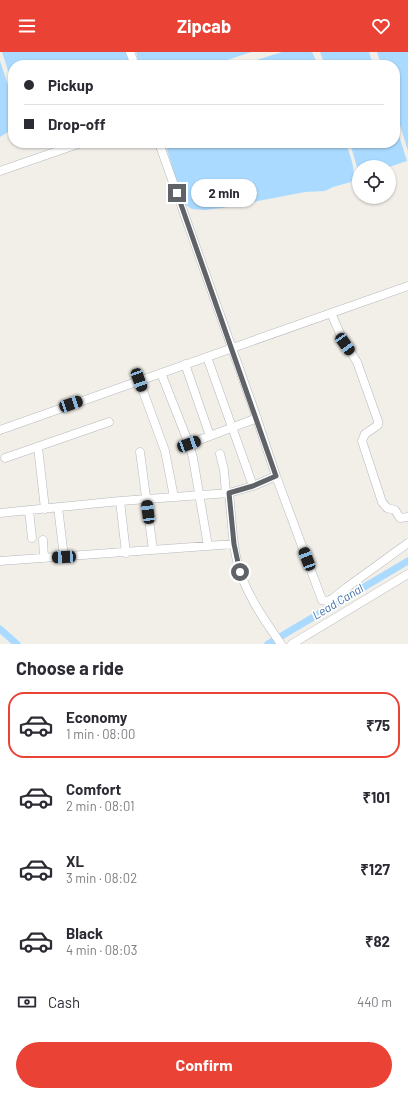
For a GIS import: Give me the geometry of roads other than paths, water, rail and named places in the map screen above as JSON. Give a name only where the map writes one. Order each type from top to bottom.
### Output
[{"type":"street","points":[[0,171],[67,148]]},
{"type":"street","points":[[161,148],[257,418],[276,476],[322,600],[327,601],[332,599],[408,543]]},
{"type":"street","points":[[0,430],[408,286]]},
{"type":"street","points":[[331,313],[341,336],[358,366],[378,421],[378,425],[365,434],[362,441],[382,502],[387,508],[396,510],[400,518],[408,517]]},
{"type":"street","points":[[207,357],[253,486]]},
{"type":"street","points":[[185,364],[210,436]]},
{"type":"street","points":[[161,373],[189,444],[195,466],[208,546]]},
{"type":"street","points":[[139,380],[165,451],[174,497]]},
{"type":"street","points":[[189,444],[257,418]]},
{"type":"street","points":[[5,458],[109,422]]},
{"type":"street","points":[[38,447],[45,509]]},
{"type":"street","points":[[140,452],[153,550]]},
{"type":"street","points":[[220,454],[228,493],[234,544],[240,572],[258,609],[281,644]]},
{"type":"street","points":[[0,513],[120,501],[228,493],[253,486],[276,476]]},
{"type":"street","points":[[120,501],[126,553]]},
{"type":"street","points":[[58,507],[64,557]]},
{"type":"street","points":[[29,510],[32,538]]},
{"type":"street","points":[[43,540],[44,558]]},
{"type":"street","points":[[0,561],[234,544]]},
{"type":"street","points":[[292,644],[407,577]]},
{"type":"water","points":[[2,52],[126,52],[128,60],[8,60],[8,71]]},
{"type":"water","points":[[136,52],[251,52],[228,60],[138,60]]},
{"type":"water","points":[[282,52],[312,52],[316,60],[256,60]]},
{"type":"water","points":[[320,52],[369,52],[371,60],[323,60]]},
{"type":"water","points":[[377,52],[408,52],[408,151],[400,125],[400,60],[379,60]]},
{"type":"water","points":[[0,61],[8,85],[8,132],[0,137]]},
{"type":"water","points":[[400,139],[407,161],[396,165],[396,160],[355,160],[351,148],[400,148]]},
{"type":"water","points":[[167,148],[348,148],[352,163],[351,182],[325,191],[305,192],[222,208],[204,210],[192,209],[186,205],[182,199]]},
{"type":"waterway","name":"Lead Canal","points":[[268,644],[408,561]]},
{"type":"waterway","points":[[0,629],[17,644]]}]
